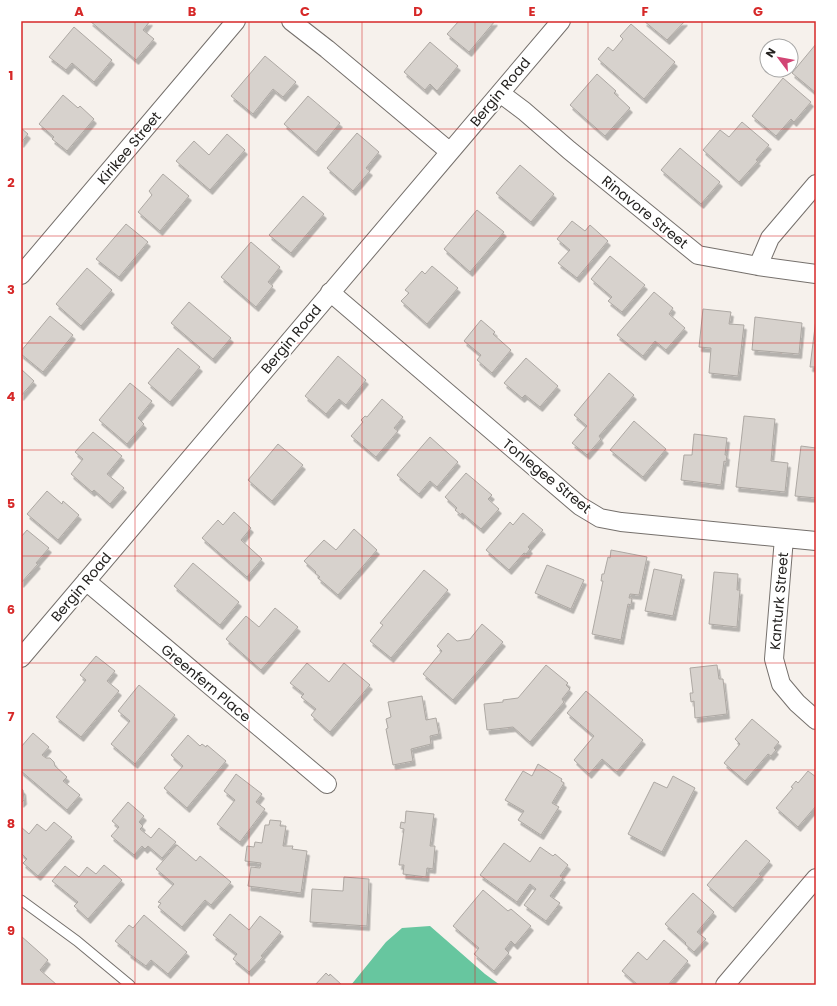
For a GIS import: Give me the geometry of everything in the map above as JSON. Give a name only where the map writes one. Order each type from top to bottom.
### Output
[{"type":"street","name":"Kirikee Street","points":[[21,275],[236,21]]},
{"type":"street","points":[[291,21],[327,49],[450,152]]},
{"type":"street","name":"Bergin Road","points":[[21,658],[561,21]]},
{"type":"street","name":"Rinavore Street","points":[[500,94],[524,111],[569,150],[698,255],[758,266],[816,274]]},
{"type":"street","points":[[758,266],[770,238],[816,184]]},
{"type":"street","name":"Tonlegee Street","points":[[330,292],[580,506],[600,518],[621,522],[816,541]]},
{"type":"street","name":"Kanturk Street","points":[[784,538],[774,659],[781,684],[797,703],[816,720]]},
{"type":"street","name":"Greenfern Place","points":[[86,581],[327,784]]},
{"type":"street","points":[[725,985],[816,878]]},
{"type":"lane","points":[[21,900],[77,941],[130,985]]},
{"type":"green space","points":[[430,926],[485,974],[500,985],[351,985],[386,942],[402,928]]},
{"type":"building","points":[[90,21],[150,21],[143,30],[154,39],[136,60]]},
{"type":"building","points":[[459,21],[495,21],[469,52],[447,34]]},
{"type":"building","points":[[644,21],[685,21],[667,40]]},
{"type":"building","points":[[631,24],[675,62],[644,99],[598,59],[608,47],[613,51],[623,39],[620,36]]},
{"type":"building","points":[[74,27],[112,60],[94,82],[72,63],[66,70],[49,57]]},
{"type":"building","points":[[430,42],[458,66],[437,91],[430,84],[425,90],[404,72]]},
{"type":"building","points":[[816,44],[816,93],[798,78],[799,65]]},
{"type":"building","points":[[265,56],[296,82],[283,97],[273,89],[253,114],[231,96]]},
{"type":"building","points":[[597,74],[616,91],[614,93],[630,108],[605,136],[570,105]]},
{"type":"building","points":[[783,78],[811,102],[794,122],[791,119],[776,136],[752,116]]},
{"type":"building","points":[[63,95],[78,108],[80,106],[94,119],[67,151],[52,139],[54,137],[39,124]]},
{"type":"building","points":[[308,96],[340,123],[316,152],[284,124]]},
{"type":"building","points":[[742,122],[769,145],[756,160],[758,161],[739,182],[703,150],[720,130],[729,137]]},
{"type":"building","points":[[21,128],[28,134],[21,143]]},
{"type":"building","points":[[357,133],[379,152],[366,168],[370,171],[353,191],[327,168]]},
{"type":"building","points":[[227,134],[245,150],[210,190],[176,161],[194,141],[209,155]]},
{"type":"building","points":[[680,148],[720,182],[701,204],[661,170]]},
{"type":"building","points":[[520,165],[554,194],[531,222],[496,193]]},
{"type":"building","points":[[163,174],[189,196],[160,231],[138,212],[152,195],[149,191]]},
{"type":"building","points":[[303,196],[324,214],[291,253],[269,235]]},
{"type":"building","points":[[477,210],[504,232],[470,272],[444,249]]},
{"type":"building","points":[[572,221],[585,231],[590,225],[608,241],[577,278],[558,263],[570,250],[557,239]]},
{"type":"building","points":[[126,224],[148,242],[119,277],[96,259]]},
{"type":"building","points":[[251,242],[280,267],[268,282],[273,286],[256,307],[221,277]]},
{"type":"building","points":[[610,256],[645,285],[622,312],[608,301],[612,297],[591,279]]},
{"type":"building","points":[[432,266],[458,288],[427,324],[401,301],[409,293],[405,290],[422,271],[425,274]]},
{"type":"building","points":[[87,268],[112,290],[81,326],[56,304]]},
{"type":"building","points":[[654,292],[673,308],[669,314],[685,328],[666,350],[655,341],[643,356],[617,335]]},
{"type":"building","points":[[189,302],[231,338],[213,359],[171,323]]},
{"type":"building","points":[[703,309],[731,312],[729,324],[744,325],[738,376],[709,373],[711,348],[699,347]]},
{"type":"building","points":[[50,316],[73,335],[43,372],[21,354],[21,351]]},
{"type":"building","points":[[755,317],[802,323],[799,354],[752,350]]},
{"type":"building","points":[[816,319],[816,367],[810,367]]},
{"type":"building","points":[[481,320],[495,332],[493,334],[511,350],[492,373],[477,360],[481,355],[464,341]]},
{"type":"building","points":[[178,348],[200,367],[170,402],[148,383]]},
{"type":"building","points":[[338,356],[366,380],[346,405],[339,399],[326,414],[305,396]]},
{"type":"building","points":[[526,358],[558,386],[540,407],[525,395],[522,398],[504,383]]},
{"type":"building","points":[[21,369],[34,381],[21,396]]},
{"type":"building","points":[[609,373],[634,395],[599,436],[601,439],[587,455],[572,443],[587,426],[574,415]]},
{"type":"building","points":[[130,383],[152,401],[138,418],[144,424],[127,444],[99,420]]},
{"type":"building","points":[[382,399],[403,417],[394,428],[398,431],[376,457],[351,436],[363,422],[361,420],[365,416],[367,417]]},
{"type":"building","points":[[744,416],[775,419],[771,461],[788,463],[785,492],[736,487]]},
{"type":"building","points":[[634,421],[666,449],[643,477],[610,450]]},
{"type":"building","points":[[93,432],[122,456],[107,474],[124,488],[110,504],[94,490],[92,492],[71,474],[83,459],[75,452]]},
{"type":"building","points":[[694,434],[727,438],[725,455],[727,455],[726,462],[724,461],[721,485],[681,480],[684,455],[692,455]]},
{"type":"building","points":[[430,437],[458,462],[437,487],[430,481],[419,494],[397,475]]},
{"type":"building","points":[[278,444],[303,465],[272,501],[248,480]]},
{"type":"building","points":[[801,446],[816,448],[816,498],[795,496]]},
{"type":"building","points":[[466,473],[492,495],[488,499],[499,509],[481,529],[462,513],[461,515],[455,510],[457,508],[445,497]]},
{"type":"building","points":[[47,491],[62,504],[63,501],[79,515],[58,540],[27,514]]},
{"type":"building","points":[[234,512],[251,528],[241,540],[262,559],[247,577],[202,538],[218,520],[223,525]]},
{"type":"building","points":[[523,513],[543,530],[528,547],[530,549],[526,554],[524,553],[509,570],[486,550],[510,522],[513,525]]},
{"type":"building","points":[[354,529],[377,550],[338,595],[318,578],[320,577],[315,573],[316,572],[304,561],[324,540],[336,550]]},
{"type":"building","points":[[27,530],[49,548],[36,563],[38,564],[21,583],[21,537]]},
{"type":"building","points":[[611,550],[647,557],[639,595],[630,594],[629,598],[632,598],[631,605],[628,604],[621,640],[592,634],[603,581],[601,581],[602,574],[604,574],[608,557],[610,558]]},
{"type":"building","points":[[193,563],[239,602],[220,625],[174,586]]},
{"type":"building","points":[[547,565],[584,580],[571,609],[535,593]]},
{"type":"building","points":[[654,569],[682,575],[673,616],[645,611]]},
{"type":"building","points":[[424,570],[448,590],[391,658],[370,641],[383,625],[380,623]]},
{"type":"building","points":[[714,572],[738,574],[737,590],[740,590],[737,627],[709,624]]},
{"type":"building","points":[[275,608],[298,627],[261,670],[226,639],[246,616],[259,627]]},
{"type":"building","points":[[482,624],[503,642],[453,700],[423,674],[442,651],[437,646],[448,633],[457,641],[470,639]]},
{"type":"building","points":[[96,656],[115,671],[107,681],[119,691],[81,737],[56,717],[86,680],[80,675]]},
{"type":"building","points":[[307,663],[329,682],[344,663],[370,685],[330,732],[311,715],[316,709],[301,697],[304,694],[290,683]]},
{"type":"building","points":[[546,665],[568,683],[566,685],[570,689],[562,699],[564,702],[530,742],[513,727],[487,730],[484,704],[503,702],[503,700],[518,698]]},
{"type":"building","points":[[717,665],[719,679],[723,679],[727,714],[695,718],[694,701],[691,702],[690,693],[693,693],[690,668]]},
{"type":"building","points":[[139,685],[175,715],[135,764],[111,744],[130,721],[118,711]]},
{"type":"building","points":[[586,691],[643,740],[617,772],[602,759],[589,774],[574,760],[594,736],[567,713]]},
{"type":"building","points":[[422,696],[426,720],[436,718],[439,734],[430,736],[431,744],[411,749],[413,761],[393,765],[386,729],[388,728],[386,719],[391,717],[388,702]]},
{"type":"building","points":[[752,719],[779,742],[774,748],[776,750],[771,756],[768,754],[745,781],[724,763],[740,744],[735,739]]},
{"type":"building","points":[[33,733],[49,747],[42,755],[46,758],[50,758],[54,762],[55,766],[67,777],[63,781],[80,795],[67,810],[21,771],[21,747]]},
{"type":"building","points":[[188,735],[200,746],[202,744],[206,747],[207,745],[226,761],[187,808],[164,788],[183,766],[171,755]]},
{"type":"building","points":[[538,764],[562,779],[561,781],[564,783],[552,803],[559,807],[541,835],[518,820],[524,811],[505,800],[523,771],[532,776]]},
{"type":"building","points":[[808,771],[816,777],[816,806],[798,827],[776,808],[793,788],[791,787],[796,781],[798,783]]},
{"type":"building","points":[[236,774],[262,794],[256,802],[265,809],[240,842],[217,824],[235,800],[224,791]]},
{"type":"building","points":[[673,776],[695,788],[662,852],[628,834],[654,782],[667,788]]},
{"type":"building","points":[[21,788],[23,790],[24,800],[21,803]]},
{"type":"building","points":[[128,802],[144,816],[139,822],[143,826],[140,829],[151,838],[159,828],[176,842],[162,858],[148,846],[145,849],[142,846],[134,855],[111,836],[119,827],[112,821]]},
{"type":"building","points":[[406,811],[434,814],[430,846],[435,846],[433,869],[427,868],[426,877],[403,874],[404,865],[399,865],[404,829],[400,828],[401,822],[405,823]]},
{"type":"building","points":[[270,820],[281,821],[280,826],[286,826],[283,846],[293,846],[292,849],[307,851],[301,893],[248,886],[251,867],[260,868],[261,863],[245,861],[247,846],[254,847],[255,842],[262,843],[265,825],[269,825]]},
{"type":"building","points":[[54,822],[72,837],[38,876],[23,863],[27,859],[21,853],[21,827],[29,834],[37,824],[46,831]]},
{"type":"building","points":[[746,840],[770,861],[759,874],[761,875],[733,908],[707,885]]},
{"type":"building","points":[[504,843],[530,862],[540,847],[553,856],[555,854],[568,865],[560,876],[563,878],[550,896],[560,903],[546,921],[524,905],[536,889],[530,884],[517,902],[480,875]]},
{"type":"building","points":[[177,845],[196,861],[200,856],[231,882],[211,905],[205,900],[182,927],[158,907],[161,903],[158,902],[174,884],[156,869]]},
{"type":"building","points":[[104,865],[122,880],[88,919],[74,906],[78,902],[52,881],[65,866],[79,877],[87,867],[96,874]]},
{"type":"building","points":[[344,877],[369,879],[367,926],[310,922],[312,889],[343,891]]},
{"type":"building","points":[[483,890],[508,911],[511,909],[531,926],[515,945],[511,941],[505,949],[509,953],[494,971],[474,954],[479,948],[453,926]]},
{"type":"building","points":[[693,893],[714,912],[697,932],[706,939],[694,952],[665,924]]},
{"type":"building","points":[[230,914],[249,930],[260,916],[281,932],[261,956],[263,957],[249,972],[233,959],[237,954],[213,935]]},
{"type":"building","points":[[144,915],[187,952],[168,974],[151,960],[146,966],[115,941],[129,925],[133,928]]},
{"type":"building","points":[[21,936],[48,960],[40,970],[57,985],[21,985]]},
{"type":"building","points":[[664,940],[688,961],[668,985],[638,985],[622,971],[638,952],[647,960]]},
{"type":"building","points":[[326,973],[329,976],[330,974],[342,985],[315,985]]}]
